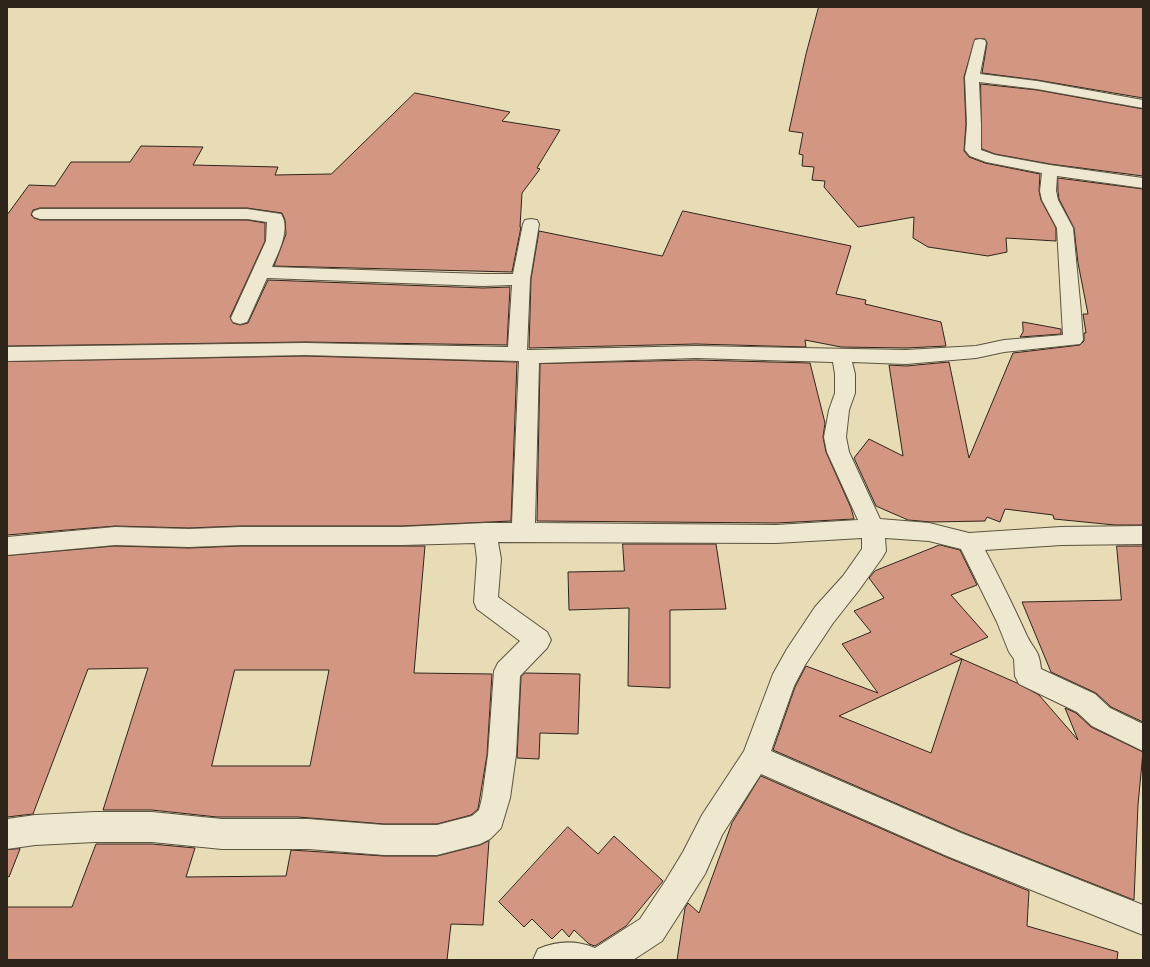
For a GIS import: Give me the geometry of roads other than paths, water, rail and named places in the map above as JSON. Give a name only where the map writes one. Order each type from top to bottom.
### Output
[{"type":"street","points":[[980,43],[972,77],[974,124],[972,147],[974,154],[990,159],[1050,170],[1143,183]]},
{"type":"street","points":[[972,77],[1037,85],[1143,104]]},
{"type":"street","points":[[7,354],[305,348],[383,352],[523,355],[696,352],[906,357],[960,354],[1004,346],[1073,340],[1072,312],[1064,228],[1050,200],[1048,191],[1050,170]]},
{"type":"street","points":[[40,214],[247,214],[274,218],[274,241],[240,318]]},
{"type":"street","points":[[523,532],[523,355],[521,279],[531,224]]},
{"type":"street","points":[[261,272],[483,280],[521,279]]},
{"type":"street","points":[[604,960],[650,930],[678,891],[694,863],[712,825],[755,758],[782,682],[796,657],[824,615],[851,583],[874,551],[873,528],[838,452],[835,437],[839,410],[844,393],[845,374],[841,356]]},
{"type":"street","points":[[7,546],[115,536],[189,538],[240,536],[402,536],[485,532],[776,534],[873,528],[929,532],[969,542],[1061,536],[1143,535]]},
{"type":"street","points":[[7,834],[35,830],[95,827],[152,827],[222,834],[308,834],[384,840],[437,840],[480,829],[490,818],[496,798],[502,755],[507,671],[538,640],[486,602],[489,559],[485,532]]},
{"type":"street","points":[[969,542],[1009,621],[1018,644],[1027,656],[1028,676],[1086,703],[1101,717],[1143,738]]},
{"type":"street","points":[[755,758],[957,846],[1143,920]]},
{"type":"street","points":[[549,960],[576,958],[586,960]]}]
